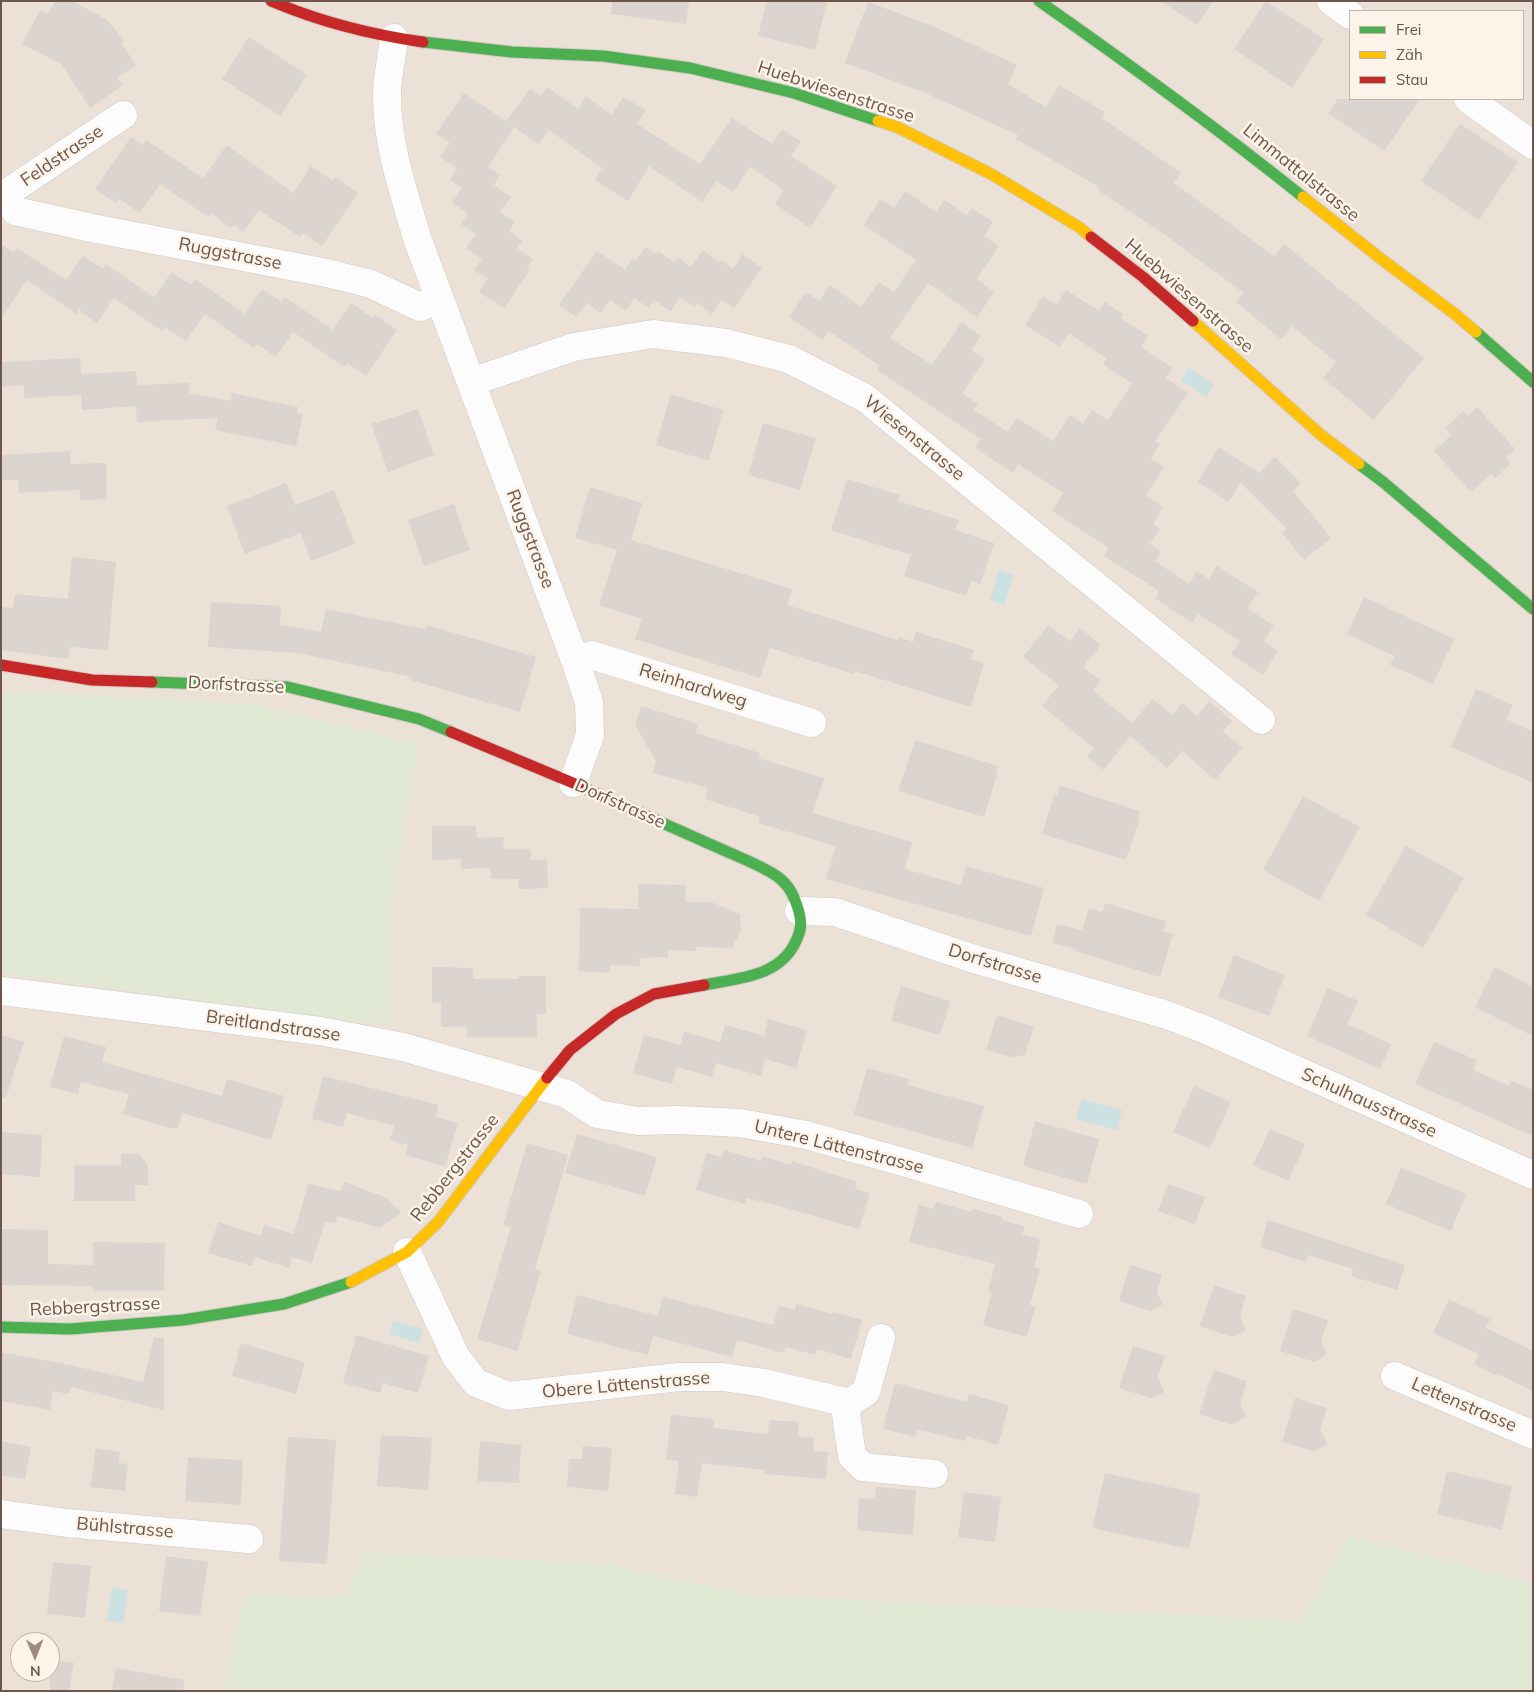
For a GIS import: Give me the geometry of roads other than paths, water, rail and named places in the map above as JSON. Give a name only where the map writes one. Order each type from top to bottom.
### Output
[{"type":"street","name":"Huebwiesenstrasse","points":[[271,1],[297,12],[394,38],[484,49],[603,56],[690,68],[794,93],[897,127],[991,174],[1079,227],[1143,277],[1321,435],[1375,476],[1533,609]]},
{"type":"street","name":"Limmattalstrasse","points":[[1039,1],[1128,63],[1223,133],[1385,262],[1455,314],[1533,382]]},
{"type":"street","points":[[1330,1],[1349,14]]},
{"type":"street","name":"Ruggstrasse","points":[[394,38],[387,92],[390,136],[399,176],[439,298],[589,702],[590,735],[573,783]]},
{"type":"street","points":[[1469,100],[1533,145]]},
{"type":"street","name":"Feldstrasse","points":[[8,204],[123,115]]},
{"type":"street","name":"Ruggstrasse","points":[[8,204],[92,228],[327,273],[371,284],[420,306],[439,298]]},
{"type":"street","name":"Wiesenstrasse","points":[[471,382],[574,347],[653,334],[726,343],[789,360],[865,398],[1261,720]]},
{"type":"street","name":"Reinhardweg","points":[[575,660],[591,655],[812,723]]},
{"type":"street","name":"Dorfstrasse","points":[[1,665],[92,680],[288,686],[419,719],[573,783],[752,863],[778,877],[791,889],[799,911],[835,912],[971,958],[1167,1015],[1206,1030]]},
{"type":"street","name":"Rebbergstrasse","points":[[1,1327],[70,1329],[183,1320],[284,1304],[350,1283],[407,1252],[438,1222],[541,1085],[570,1050],[616,1014],[654,994],[756,975],[772,968],[787,956],[795,943],[802,926],[799,911]]},
{"type":"street","name":"Breitlandstrasse","points":[[1,990],[320,1031],[403,1047],[541,1085]]},
{"type":"street","name":"Schulhausstrasse","points":[[1206,1030],[1533,1175]]},
{"type":"street","name":"Untere Lättenstrasse","points":[[541,1085],[567,1094],[597,1114],[638,1121],[679,1120],[740,1123],[806,1135],[1079,1214]]},
{"type":"street","name":"Obere Lättenstrasse","points":[[407,1252],[456,1357],[476,1383],[509,1396],[679,1377],[723,1377],[764,1383],[848,1403]]},
{"type":"street","points":[[881,1338],[866,1392],[848,1403],[846,1414],[852,1456],[863,1467],[934,1474]]},
{"type":"street","name":"Lettenstrasse","points":[[1396,1376],[1533,1435]]},
{"type":"street","name":"Bühlstrasse","points":[[1,1514],[67,1523],[249,1539]]}]
